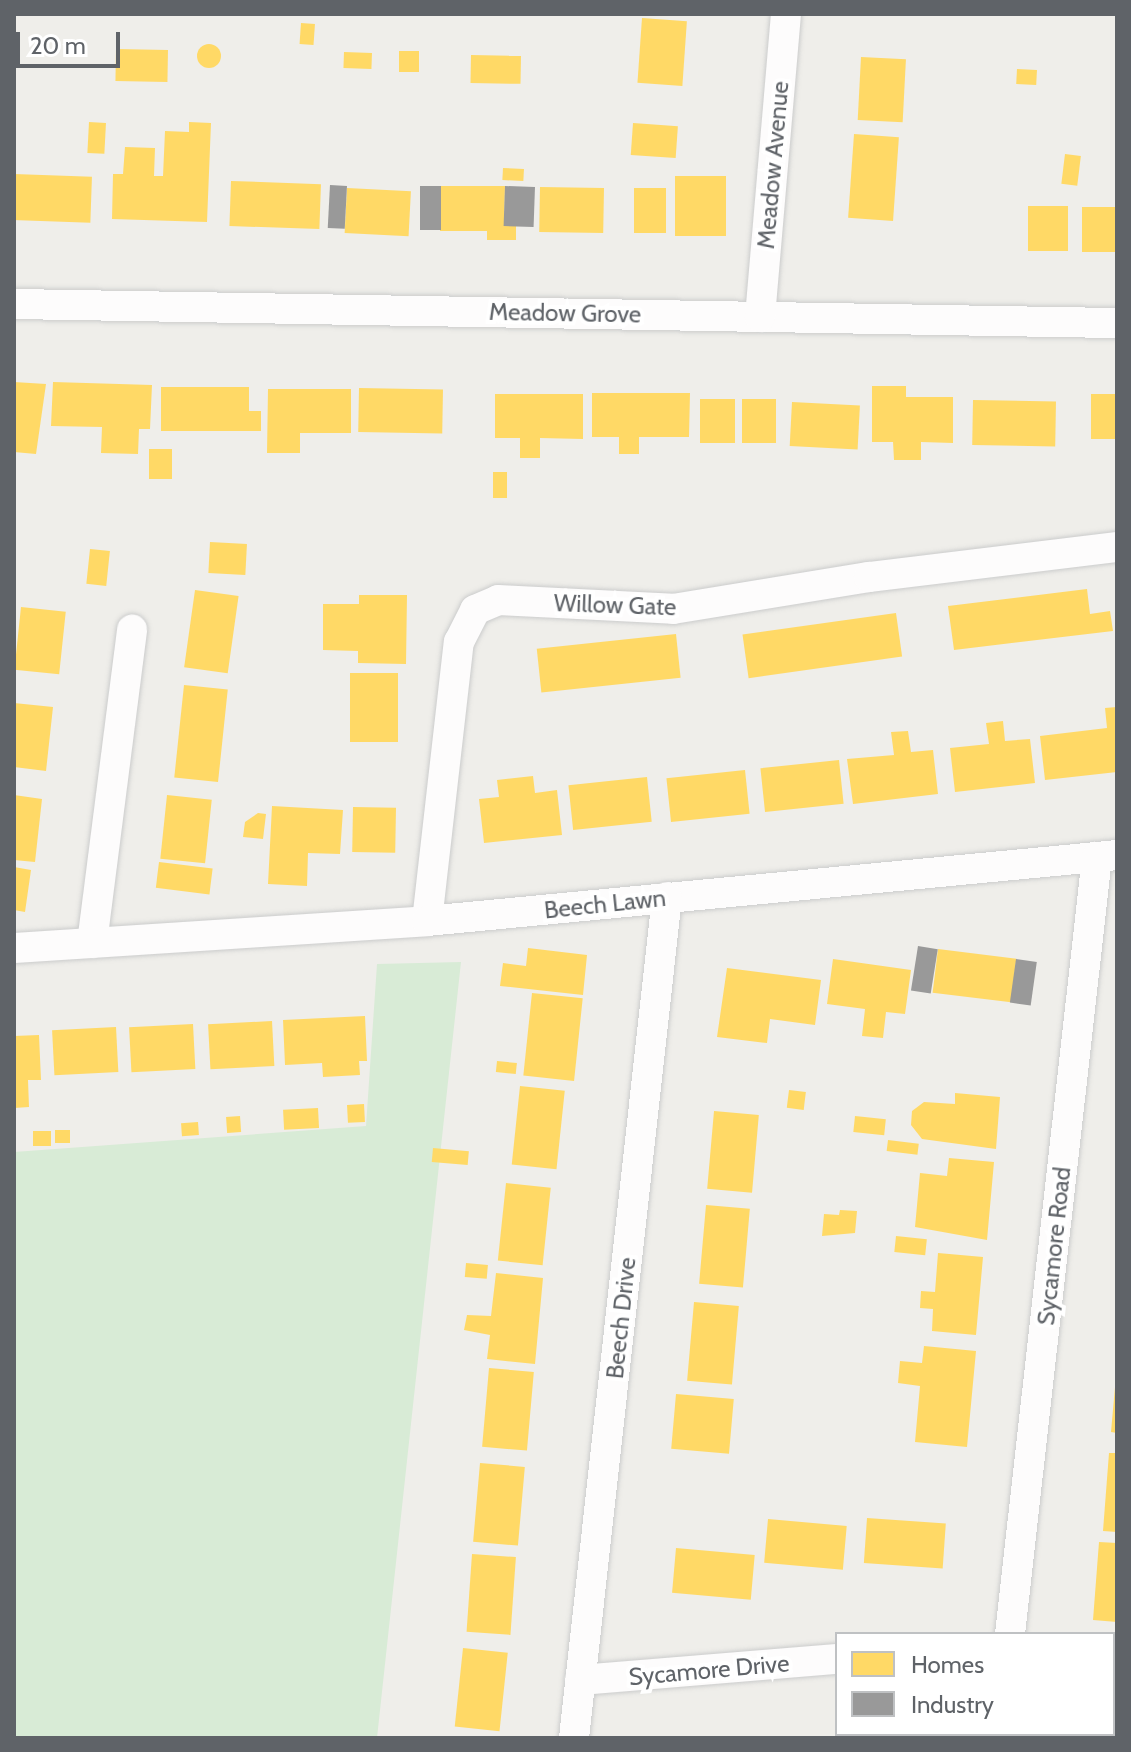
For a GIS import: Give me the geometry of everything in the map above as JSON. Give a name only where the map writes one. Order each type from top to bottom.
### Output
[{"type":"street","name":"Meadow Avenue","points":[[760,317],[786,14]]},
{"type":"street","name":"Meadow Grove","points":[[14,304],[1117,323]]},
{"type":"street","name":"Willow Gate","points":[[427,921],[459,642],[475,610],[498,600],[673,609],[869,577],[1117,547]]},
{"type":"street","points":[[92,943],[132,630]]},
{"type":"street","name":"Beech Lawn","points":[[14,948],[427,921],[1107,856]]},
{"type":"street","name":"Sycamore Road","points":[[1010,1632],[1107,856]]},
{"type":"street","name":"Beech Drive","points":[[574,1738],[667,897]]},
{"type":"street","name":"Sycamore Drive","points":[[580,1680],[835,1659]]},
{"type":"green space","points":[[461,962],[377,1738],[14,1738],[14,1152],[366,1126],[377,964]]},
{"type":"building: Homes","points":[[642,18],[687,21],[682,86],[637,83]]},
{"type":"building: Homes","points":[[301,23],[315,24],[314,45],[300,44]]},
{"type":"building: Homes","points":[[209,44],[220,51],[221,56],[214,67],[209,68],[198,61],[197,56],[204,45]]},
{"type":"building: Homes","points":[[116,49],[168,50],[167,82],[115,81]]},
{"type":"building: Homes","points":[[399,51],[419,51],[419,72],[399,72]]},
{"type":"building: Homes","points":[[344,52],[372,53],[371,69],[343,68]]},
{"type":"building: Homes","points":[[471,55],[521,56],[521,84],[471,83]]},
{"type":"building: Homes","points":[[861,57],[906,59],[903,122],[858,120]]},
{"type":"building: Homes","points":[[1017,69],[1037,70],[1036,85],[1016,84]]},
{"type":"building: Homes","points":[[89,122],[106,123],[104,154],[87,153]]},
{"type":"building: Homes","points":[[189,122],[211,123],[207,222],[112,219],[113,174],[123,174],[125,147],[155,148],[154,176],[163,176],[165,131],[189,132]]},
{"type":"building: Homes","points":[[633,123],[678,126],[676,158],[631,155]]},
{"type":"building: Homes","points":[[854,134],[899,137],[893,221],[848,218]]},
{"type":"building: Homes","points":[[1065,154],[1081,156],[1077,186],[1061,184]]},
{"type":"building: Homes","points":[[503,168],[524,169],[523,181],[502,180]]},
{"type":"building: Homes","points":[[14,174],[92,177],[90,223],[14,220]]},
{"type":"building: Homes","points":[[675,176],[726,176],[726,236],[675,236]]},
{"type":"building: Homes","points":[[231,181],[321,184],[319,229],[229,226]]},
{"type":"building: Homes","points":[[441,186],[505,186],[504,226],[516,226],[516,240],[487,240],[487,231],[440,231]]},
{"type":"building: Homes","points":[[540,187],[604,188],[603,233],[539,232]]},
{"type":"building: Homes","points":[[347,188],[411,191],[409,236],[345,233]]},
{"type":"building: Homes","points":[[634,188],[666,188],[666,233],[634,233]]},
{"type":"building: Homes","points":[[1028,206],[1068,206],[1068,251],[1028,251]]},
{"type":"building: Homes","points":[[1082,207],[1117,207],[1117,252],[1082,252]]},
{"type":"building: Homes","points":[[14,382],[46,384],[36,454],[14,452]]},
{"type":"building: Homes","points":[[53,382],[152,385],[150,429],[139,429],[138,454],[101,453],[102,427],[51,426]]},
{"type":"building: Homes","points":[[872,386],[906,386],[906,397],[953,397],[953,443],[921,442],[921,460],[894,460],[893,442],[872,442]]},
{"type":"building: Homes","points":[[161,387],[249,387],[249,411],[261,411],[261,431],[161,431]]},
{"type":"building: Homes","points":[[359,388],[443,389],[442,433],[358,432]]},
{"type":"building: Homes","points":[[268,389],[351,389],[351,433],[300,433],[300,453],[267,453]]},
{"type":"building: Homes","points":[[592,393],[690,393],[689,437],[639,437],[639,454],[619,454],[619,437],[592,437]]},
{"type":"building: Homes","points":[[495,394],[583,394],[583,439],[540,438],[540,458],[520,458],[520,438],[495,438]]},
{"type":"building: Homes","points":[[1091,394],[1117,394],[1117,439],[1091,439]]},
{"type":"building: Homes","points":[[700,399],[735,399],[735,443],[700,443]]},
{"type":"building: Homes","points":[[742,399],[776,399],[776,443],[742,443]]},
{"type":"building: Homes","points":[[973,400],[1056,401],[1055,446],[972,445]]},
{"type":"building: Homes","points":[[792,402],[860,406],[858,449],[790,446]]},
{"type":"building: Homes","points":[[149,449],[172,449],[172,479],[149,479]]},
{"type":"building: Homes","points":[[493,472],[507,472],[507,498],[493,498]]},
{"type":"building: Homes","points":[[210,542],[247,544],[245,575],[208,573]]},
{"type":"building: Homes","points":[[90,549],[110,551],[106,586],[86,584]]},
{"type":"building: Homes","points":[[1087,589],[1090,614],[1110,611],[1113,631],[954,650],[948,606]]},
{"type":"building: Homes","points":[[195,590],[239,596],[228,673],[184,667]]},
{"type":"building: Homes","points":[[359,595],[407,595],[406,664],[358,663],[358,651],[323,650],[323,604],[359,604]]},
{"type":"building: Homes","points":[[21,607],[66,612],[59,674],[14,670]]},
{"type":"building: Homes","points":[[896,613],[902,657],[749,678],[743,635]]},
{"type":"building: Homes","points":[[676,634],[681,678],[541,692],[537,649]]},
{"type":"building: Homes","points":[[350,673],[398,673],[398,742],[350,742]]},
{"type":"building: Homes","points":[[184,685],[228,690],[218,782],[174,777]]},
{"type":"building: Homes","points":[[14,703],[53,707],[46,771],[14,767]]},
{"type":"building: Homes","points":[[1117,707],[1117,772],[1045,780],[1040,736],[1107,728],[1105,708]]},
{"type":"building: Homes","points":[[1003,721],[1005,741],[1030,739],[1035,783],[955,792],[950,748],[989,744],[986,723]]},
{"type":"building: Homes","points":[[908,731],[911,752],[933,750],[938,794],[853,804],[847,759],[894,755],[891,732]]},
{"type":"building: Homes","points":[[839,760],[844,804],[765,812],[760,768]]},
{"type":"building: Homes","points":[[745,770],[750,814],[671,822],[666,778]]},
{"type":"building: Homes","points":[[533,776],[535,793],[557,790],[562,835],[484,843],[479,799],[499,797],[497,780]]},
{"type":"building: Homes","points":[[647,777],[652,822],[573,830],[568,785]]},
{"type":"building: Homes","points":[[14,795],[42,799],[35,862],[14,860]]},
{"type":"building: Homes","points":[[167,795],[212,800],[205,863],[160,859]]},
{"type":"building: Homes","points":[[272,806],[343,810],[340,854],[308,853],[307,886],[268,884]]},
{"type":"building: Homes","points":[[353,807],[396,808],[395,853],[352,852]]},
{"type":"building: Homes","points":[[258,813],[266,814],[263,839],[243,837],[245,822]]},
{"type":"building: Homes","points":[[159,862],[213,869],[209,894],[156,888]]},
{"type":"building: Homes","points":[[14,867],[31,870],[25,912],[14,910]]},
{"type":"building: Homes","points":[[528,948],[587,955],[583,995],[500,986],[503,963],[526,966]]},
{"type":"building: Homes","points":[[938,949],[1016,959],[1011,1002],[933,993]]},
{"type":"building: Homes","points":[[833,959],[911,970],[905,1014],[886,1012],[883,1038],[862,1036],[865,1009],[827,1004]]},
{"type":"building: Homes","points":[[727,968],[821,980],[815,1025],[770,1019],[767,1043],[717,1037]]},
{"type":"building: Homes","points":[[532,993],[583,998],[574,1081],[523,1076]]},
{"type":"building: Homes","points":[[365,1016],[367,1061],[359,1061],[360,1075],[323,1077],[322,1063],[285,1065],[283,1020]]},
{"type":"building: Homes","points":[[272,1021],[274,1066],[210,1069],[208,1024]]},
{"type":"building: Homes","points":[[193,1024],[195,1069],[131,1072],[129,1027]]},
{"type":"building: Homes","points":[[116,1027],[118,1072],[54,1075],[52,1030]]},
{"type":"building: Homes","points":[[39,1035],[41,1080],[28,1080],[29,1107],[14,1108],[14,1036]]},
{"type":"building: Homes","points":[[497,1061],[517,1063],[516,1074],[496,1072]]},
{"type":"building: Homes","points":[[520,1086],[565,1091],[556,1169],[512,1165]]},
{"type":"building: Homes","points":[[789,1090],[806,1092],[804,1110],[787,1108]]},
{"type":"building: Homes","points":[[955,1093],[1000,1097],[996,1149],[922,1139],[911,1125],[912,1111],[924,1102],[955,1104]]},
{"type":"building: Homes","points":[[364,1104],[365,1122],[348,1123],[347,1105]]},
{"type":"building: Homes","points":[[318,1108],[319,1128],[284,1130],[283,1110]]},
{"type":"building: Homes","points":[[714,1111],[759,1115],[752,1193],[707,1189]]},
{"type":"building: Homes","points":[[240,1116],[241,1132],[227,1133],[226,1117]]},
{"type":"building: Homes","points":[[855,1116],[886,1119],[884,1135],[853,1132]]},
{"type":"building: Homes","points":[[198,1122],[199,1135],[182,1136],[181,1123]]},
{"type":"building: Homes","points":[[55,1130],[70,1130],[70,1143],[55,1143]]},
{"type":"building: Homes","points":[[33,1131],[51,1131],[51,1146],[33,1146]]},
{"type":"building: Homes","points":[[888,1140],[919,1144],[917,1155],[887,1151]]},
{"type":"building: Homes","points":[[433,1148],[469,1151],[468,1165],[432,1162]]},
{"type":"building: Homes","points":[[949,1158],[994,1162],[987,1240],[915,1227],[920,1173],[947,1176]]},
{"type":"building: Homes","points":[[506,1183],[551,1188],[543,1265],[498,1261]]},
{"type":"building: Homes","points":[[706,1205],[750,1209],[743,1288],[699,1284]]},
{"type":"building: Homes","points":[[840,1210],[857,1211],[855,1233],[822,1236],[824,1214],[839,1215]]},
{"type":"building: Homes","points":[[896,1236],[927,1239],[925,1255],[894,1252]]},
{"type":"building: Homes","points":[[938,1253],[983,1257],[976,1335],[932,1331],[933,1309],[920,1308],[921,1291],[935,1292]]},
{"type":"building: Homes","points":[[466,1263],[488,1265],[487,1279],[465,1277]]},
{"type":"building: Homes","points":[[496,1273],[543,1278],[535,1364],[487,1359],[490,1335],[464,1330],[467,1315],[491,1316]]},
{"type":"building: Homes","points":[[694,1302],[739,1306],[732,1385],[687,1381]]},
{"type":"building: Homes","points":[[924,1346],[976,1351],[967,1447],[915,1442],[920,1386],[898,1383],[900,1361],[922,1363]]},
{"type":"building: Homes","points":[[489,1368],[534,1372],[527,1451],[482,1447]]},
{"type":"building: Homes","points":[[1117,1387],[1117,1433],[1111,1432]]},
{"type":"building: Homes","points":[[676,1394],[734,1399],[729,1454],[671,1449]]},
{"type":"building: Homes","points":[[1109,1453],[1117,1453],[1117,1532],[1103,1531]]},
{"type":"building: Homes","points":[[480,1463],[525,1467],[518,1546],[473,1542]]},
{"type":"building: Homes","points":[[867,1518],[946,1524],[943,1568],[864,1563]]},
{"type":"building: Homes","points":[[768,1519],[847,1526],[843,1570],[764,1563]]},
{"type":"building: Homes","points":[[1099,1542],[1117,1543],[1117,1622],[1093,1620]]},
{"type":"building: Homes","points":[[676,1548],[755,1555],[751,1600],[672,1593]]},
{"type":"building: Homes","points":[[472,1554],[516,1557],[510,1635],[467,1632]]},
{"type":"building: Homes","points":[[1115,1643],[1117,1643],[1115,1722]]},
{"type":"building: Homes","points":[[463,1648],[508,1653],[499,1731],[455,1727]]},
{"type":"building: Industry","points":[[330,185],[347,186],[345,229],[328,228]]},
{"type":"building: Industry","points":[[420,186],[441,186],[441,230],[420,230]]},
{"type":"building: Industry","points":[[505,186],[535,187],[534,227],[504,226]]},
{"type":"building: Industry","points":[[918,946],[938,949],[931,994],[911,990]]},
{"type":"building: Industry","points":[[1016,959],[1037,962],[1031,1005],[1010,1003]]}]
